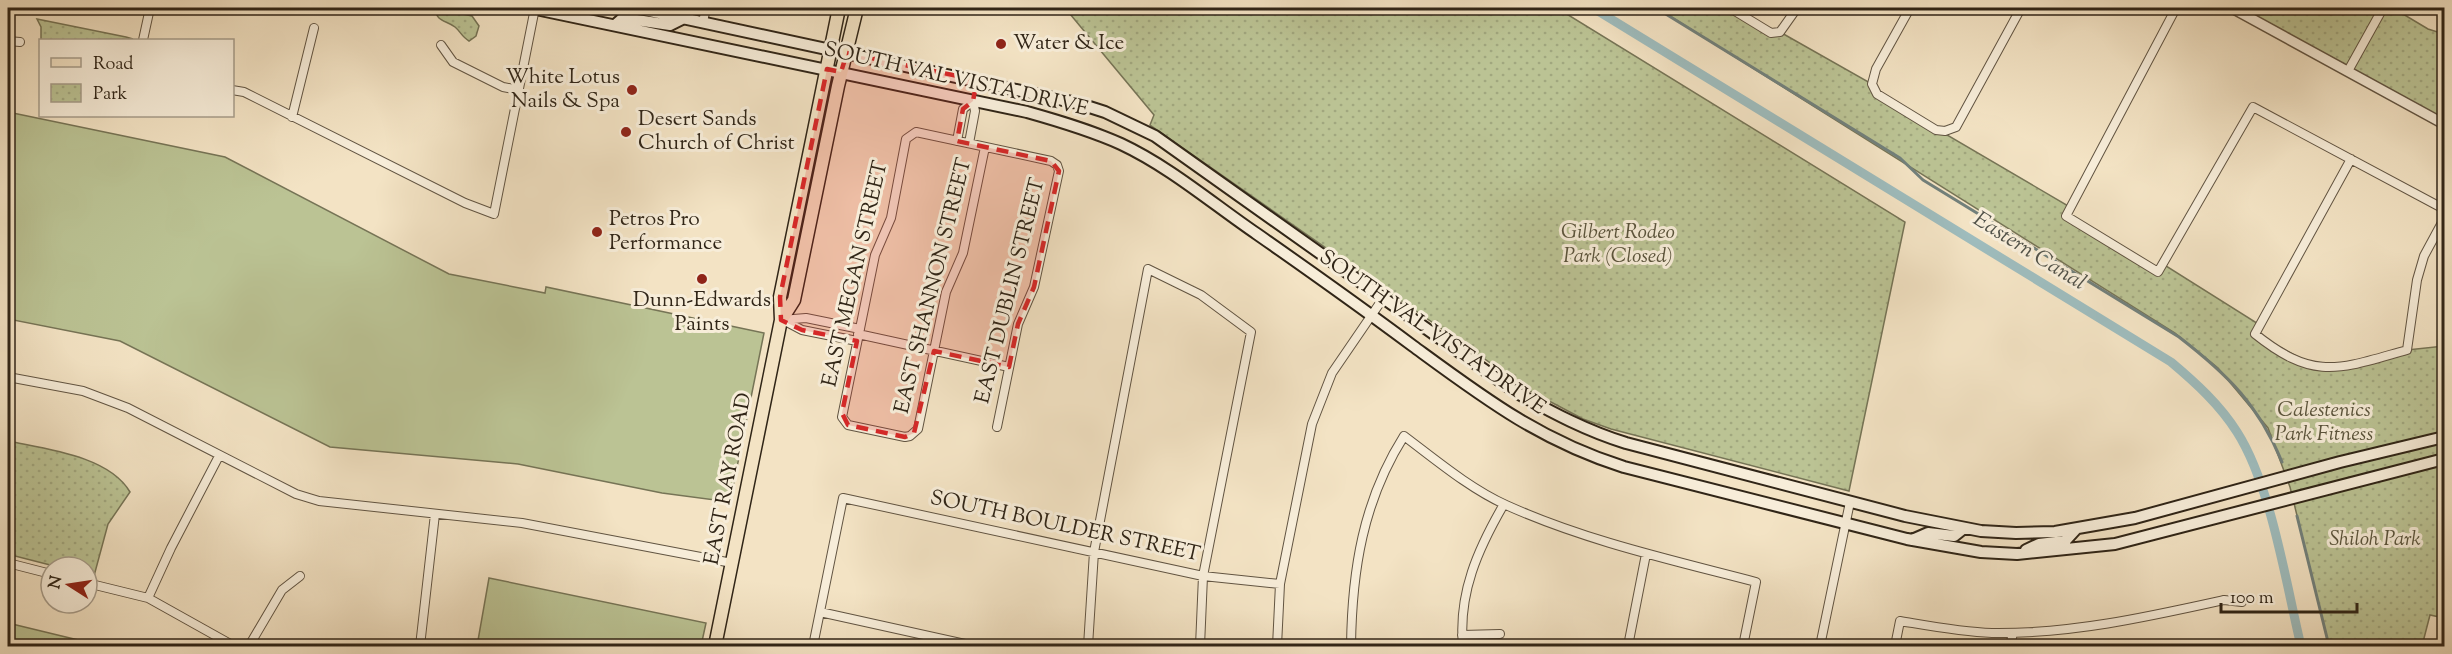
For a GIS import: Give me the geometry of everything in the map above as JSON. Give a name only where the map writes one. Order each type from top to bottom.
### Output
[{"type":"main road","name":"SOUTH VAL VISTA DRIVE","points":[[534,8],[841,72],[1070,123],[1143,156],[1371,315],[1488,402],[1551,439],[1577,451],[1624,467],[1912,540],[1981,552],[2017,554],[2115,544],[2445,459]]},
{"type":"main road","name":"SOUTH VAL VISTA DRIVE","points":[[636,8],[1077,102],[1105,112],[1155,136],[1517,393],[1591,432],[1850,502],[1964,528],[2016,533],[2076,529],[2135,518],[2445,437]]},
{"type":"main road","name":"EAST RAY ROAD","points":[[715,646],[781,320],[780,297],[839,8]]},
{"type":"main road","name":"EAST RAY ROAD","points":[[781,320],[794,300],[841,72],[857,8]]},
{"type":"main road","points":[[615,25],[623,18],[670,24],[684,18]]},
{"type":"main road","points":[[973,101],[977,80]]},
{"type":"main road","points":[[1188,186],[1199,167]]},
{"type":"main road","points":[[1912,540],[1928,533],[1954,536],[1964,528]]},
{"type":"main road","points":[[2017,554],[2039,544],[2065,541],[2076,529]]},
{"type":"street","points":[[143,39],[150,8]]},
{"type":"street","points":[[234,90],[243,92],[465,203],[494,214],[534,8]]},
{"type":"street","points":[[703,22],[706,8]]},
{"type":"street","points":[[1730,8],[1771,33],[1780,32],[1797,8]]},
{"type":"street","points":[[1910,8],[1876,69],[1872,84],[1877,94],[1936,130],[1946,131],[1956,127],[2021,8]]},
{"type":"street","points":[[2176,8],[2066,216],[2158,272],[2253,107],[2445,209]]},
{"type":"street","points":[[2232,8],[2445,124]]},
{"type":"street","points":[[2348,71],[2383,8]]},
{"type":"street","points":[[292,117],[314,28]]},
{"type":"street","points":[[8,41],[20,42]]},
{"type":"street","points":[[441,45],[453,62],[503,87],[519,90]]},
{"type":"street","name":"EAST SHANNON STREET","points":[[957,141],[963,109],[973,101],[975,111],[969,143]]},
{"type":"street","name":"EAST MEGAN STREET","points":[[915,433],[905,437],[848,425],[842,413],[875,255],[891,218],[909,135],[916,132],[957,141]]},
{"type":"street","points":[[957,141],[986,147]]},
{"type":"street","name":"EAST SHANNON STREET","points":[[915,433],[918,429],[946,292],[963,253],[986,147]]},
{"type":"street","name":"EAST DUBLIN STREET","points":[[986,147],[1051,161],[1058,165],[1059,171],[1034,286],[1018,324],[997,427]]},
{"type":"street","points":[[2351,159],[2256,334],[2281,355],[2318,368],[2355,365],[2407,350],[2416,280],[2424,256],[2445,219]]},
{"type":"street","points":[[1088,646],[1094,552],[1148,269],[1202,295],[1251,332],[1203,576],[1200,646]]},
{"type":"street","points":[[1277,646],[1280,584],[1312,424],[1332,373],[1384,297]]},
{"type":"street","points":[[781,320],[806,318],[858,335],[1009,367]]},
{"type":"street","points":[[781,320],[802,330],[858,335]]},
{"type":"street","points":[[8,377],[83,391],[128,408],[296,495],[319,501],[522,523],[732,563]]},
{"type":"street","points":[[1352,646],[1354,580],[1372,500],[1384,468],[1404,436],[1456,475],[1504,504],[1571,531],[1646,554],[1756,582],[1743,646]]},
{"type":"street","points":[[148,598],[219,456]]},
{"type":"street","name":"SOUTH BOULDER STREET","points":[[820,612],[843,498],[1203,576],[1280,584]]},
{"type":"street","points":[[1820,646],[1850,502]]},
{"type":"street","points":[[1463,646],[1465,593],[1472,565],[1504,504]]},
{"type":"street","points":[[420,646],[435,514]]},
{"type":"street","points":[[1628,646],[1646,554]]},
{"type":"street","points":[[8,563],[39,571]]},
{"type":"street","points":[[249,646],[282,590],[300,576]]},
{"type":"street","points":[[99,586],[148,598],[234,646]]},
{"type":"street","points":[[1895,646],[1900,621],[1989,633],[2013,633],[2115,624],[2224,600],[2242,602]]},
{"type":"street","points":[[813,646],[820,612],[974,645]]},
{"type":"street","points":[[2010,646],[2013,633]]},
{"type":"street","points":[[1462,635],[1500,634]]},
{"type":"highlighted area","points":[[847,53],[977,80],[973,101],[963,109],[957,141],[1051,161],[1059,171],[1034,287],[1018,324],[1009,367],[934,351],[914,433],[905,437],[848,425],[842,413],[857,341],[802,330],[781,320],[780,297],[827,69],[841,72]]},
{"type":"green space","points":[[435,8],[472,16],[479,26],[476,36],[469,41],[455,27],[439,18]]},
{"type":"green space","name":"Gilbert Rodeo Park (Closed)","points":[[1065,8],[1557,8],[1905,222],[1849,491],[1611,429],[1583,419],[1532,392],[1150,125],[1154,115]]},
{"type":"green space","name":"Calestenics Park Fitness","points":[[1657,8],[1730,8],[1753,23],[1780,32],[1872,84],[1877,94],[2070,207],[2066,215],[2158,272],[2163,264],[2260,325],[2256,334],[2318,368],[2407,350],[2444,346],[2444,618],[2430,615],[2422,646],[2329,646],[2290,487],[2268,428],[2218,368],[2175,333]]},
{"type":"green space","points":[[2232,8],[2393,8],[2428,29],[2444,34],[2444,124]]},
{"type":"green space","points":[[37,19],[133,39],[41,39],[41,27]]},
{"type":"green space","points":[[8,112],[225,157],[449,274],[545,293],[546,287],[764,333],[730,502],[662,493],[518,464],[330,447],[120,341],[8,319]]},
{"type":"green space","points":[[8,441],[58,451],[92,462],[120,480],[130,492],[108,524],[99,557],[99,555],[39,555],[39,562],[11,555],[14,544],[8,542]]},
{"type":"green space","points":[[489,578],[706,623],[701,646],[477,646]]},
{"type":"green space","points":[[8,623],[103,646],[8,646]]},
{"type":"waterway","name":"Eastern Canal","points":[[1593,8],[2171,362],[2189,378],[2223,413],[2249,454],[2276,536],[2301,646]]},
{"type":"waterway","points":[[1656,8],[1900,158],[1923,180],[2179,337],[2212,364],[2240,392],[2263,423],[2282,462]]},
{"type":"waterway","points":[[2297,516],[2329,646]]},
{"type":"place","name":"Water & Ice","points":[[1001,44]]},
{"type":"place","name":"White Lotus Nails & Spa","points":[[632,90]]},
{"type":"place","name":"Desert Sands Church of Christ","points":[[626,132]]},
{"type":"place","name":"Petros Pro Performance","points":[[597,232]]},
{"type":"place","name":"Dunn-Edwards Paints","points":[[702,279]]},
{"type":"park label","name":"Shiloh Park","points":[[2375,540]]}]
